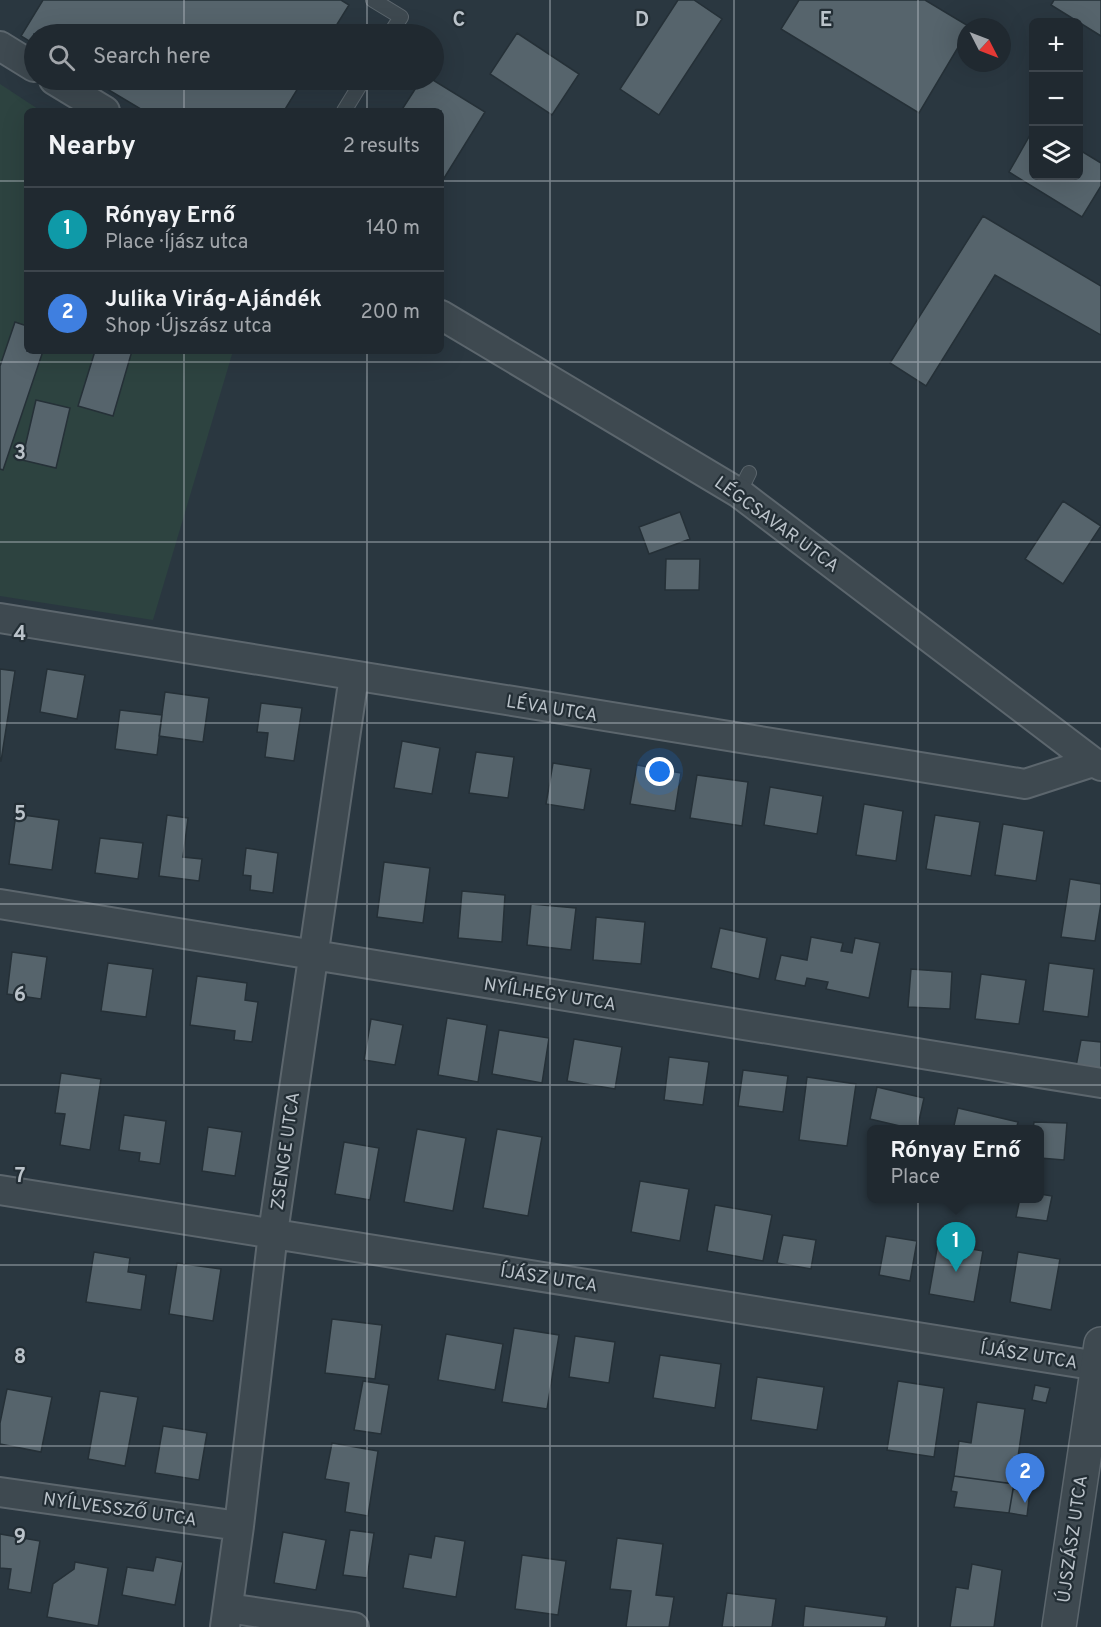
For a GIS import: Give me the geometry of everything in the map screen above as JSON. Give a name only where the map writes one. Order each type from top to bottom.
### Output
[{"type":"street","points":[[0,46],[24,62]]},
{"type":"street","points":[[70,90],[100,108]]},
{"type":"street","name":"LÉGCSAVAR UTCA","points":[[444,317],[744,483],[1097,764]]},
{"type":"street","name":"LÉVA UTCA","points":[[0,618],[1025,784],[1097,764]]},
{"type":"street","name":"ZSENGE UTCA","points":[[226,1618],[273,1233],[354,676]]},
{"type":"street","name":"NYÍLHEGY UTCA","points":[[0,904],[1101,1083]]},
{"type":"street","name":"ÍJÁSZ UTCA","points":[[0,1190],[273,1233],[1099,1355]]},
{"type":"street","name":"ÚJSZÁSZ UTCA","points":[[1059,1627],[1099,1355]]},
{"type":"street","name":"NYÍLVESSZŐ UTCA","points":[[0,1492],[239,1526]]},
{"type":"street","points":[[226,1618],[354,1627]]},
{"type":"lane","points":[[373,0],[401,17],[396,24]]},
{"type":"lane","points":[[346,108],[357,90]]},
{"type":"green space","points":[[0,84],[36,108],[24,108],[24,354],[232,354],[153,620],[0,596]]},
{"type":"building","points":[[43,0],[341,0],[349,5],[337,24],[28,24]]},
{"type":"building","points":[[678,0],[694,0],[722,19],[659,115],[620,89]]},
{"type":"building","points":[[799,0],[925,0],[957,19],[957,49],[919,113],[781,29]]},
{"type":"building","points":[[1054,0],[1101,0],[1101,36],[1083,25],[1083,18],[1072,18],[1051,5]]},
{"type":"building","points":[[517,33],[579,74],[552,115],[490,74]]},
{"type":"building","points":[[444,87],[485,112],[444,178],[444,108],[403,108],[415,90],[444,90]]},
{"type":"building","points":[[109,90],[297,90],[286,108],[139,108]]},
{"type":"building","points":[[1029,137],[1029,180],[1083,180],[1083,152],[1101,163],[1101,186],[1082,217],[1009,172]]},
{"type":"building","points":[[983,216],[1101,286],[1101,335],[995,275],[926,386],[890,363]]},
{"type":"building","points":[[15,322],[24,325],[24,354],[42,354],[3,470],[0,469],[0,366]]},
{"type":"building","points":[[94,354],[131,354],[113,416],[78,406]]},
{"type":"building","points":[[36,400],[70,408],[56,468],[22,460]]},
{"type":"building","points":[[1063,501],[1101,526],[1063,584],[1025,559]]},
{"type":"building","points":[[680,512],[690,539],[649,554],[639,527]]},
{"type":"building","points":[[666,559],[700,559],[699,590],[665,590]]},
{"type":"building","points":[[0,669],[15,671],[1,761],[0,761]]},
{"type":"building","points":[[47,669],[85,675],[77,719],[40,712]]},
{"type":"building","points":[[165,692],[209,698],[203,742],[159,736]]},
{"type":"building","points":[[261,703],[302,708],[294,761],[265,757],[268,733],[257,732]]},
{"type":"building","points":[[120,710],[162,715],[157,755],[115,749]]},
{"type":"building","points":[[402,741],[440,748],[432,794],[394,788]]},
{"type":"building","points":[[476,752],[514,757],[508,798],[469,793]]},
{"type":"building","points":[[553,763],[591,769],[584,810],[546,804]]},
{"type":"building","points":[[637,765],[681,773],[675,811],[630,804]]},
{"type":"building","points":[[697,775],[748,782],[742,826],[690,818]]},
{"type":"building","points":[[770,787],[823,796],[817,834],[764,825]]},
{"type":"building","points":[[864,804],[903,811],[896,861],[856,855]]},
{"type":"building","points":[[16,814],[59,820],[52,870],[9,864]]},
{"type":"building","points":[[167,815],[188,818],[183,857],[202,859],[199,881],[159,876]]},
{"type":"building","points":[[935,815],[980,822],[971,876],[926,869]]},
{"type":"building","points":[[1003,824],[1044,831],[1036,881],[995,875]]},
{"type":"building","points":[[100,838],[143,843],[138,879],[95,873]]},
{"type":"building","points":[[246,848],[278,853],[273,893],[250,890],[251,876],[243,875]]},
{"type":"building","points":[[384,862],[430,868],[423,923],[377,917]]},
{"type":"building","points":[[1070,879],[1101,884],[1101,903],[1095,941],[1061,937]]},
{"type":"building","points":[[462,891],[505,895],[502,942],[458,938]]},
{"type":"building","points":[[531,904],[576,908],[571,950],[527,945]]},
{"type":"building","points":[[596,917],[645,922],[641,964],[593,960]]},
{"type":"building","points":[[720,928],[767,938],[759,979],[711,968]]},
{"type":"building","points":[[811,937],[843,943],[841,951],[852,953],[855,938],[880,943],[869,998],[826,989],[828,982],[807,978],[805,986],[775,980],[781,955],[807,960]]},
{"type":"building","points":[[12,952],[47,957],[41,999],[7,994]]},
{"type":"building","points":[[108,963],[153,969],[146,1017],[101,1011]]},
{"type":"building","points":[[1049,963],[1094,969],[1088,1017],[1043,1011]]},
{"type":"building","points":[[911,969],[952,972],[950,1009],[908,1007]]},
{"type":"building","points":[[981,974],[1026,980],[1019,1024],[975,1019]]},
{"type":"building","points":[[197,976],[247,983],[245,1000],[258,1002],[252,1042],[234,1040],[235,1031],[190,1025]]},
{"type":"building","points":[[447,1018],[487,1025],[478,1082],[438,1075]]},
{"type":"building","points":[[371,1019],[403,1025],[395,1065],[364,1060]]},
{"type":"building","points":[[499,1030],[549,1038],[542,1083],[492,1074]]},
{"type":"building","points":[[574,1039],[622,1047],[615,1089],[567,1081]]},
{"type":"building","points":[[1081,1040],[1101,1042],[1101,1069],[1076,1066]]},
{"type":"building","points":[[669,1057],[709,1062],[703,1105],[664,1100]]},
{"type":"building","points":[[743,1070],[788,1076],[783,1112],[738,1106]]},
{"type":"building","points":[[61,1073],[101,1079],[90,1150],[60,1145],[65,1114],[55,1113]]},
{"type":"building","points":[[807,1077],[856,1084],[847,1146],[799,1140]]},
{"type":"building","points":[[877,1087],[924,1098],[918,1125],[896,1125],[870,1119]]},
{"type":"building","points":[[958,1108],[1018,1122],[1017,1125],[954,1125]]},
{"type":"building","points":[[124,1115],[166,1121],[160,1164],[139,1161],[140,1153],[119,1150]]},
{"type":"building","points":[[1034,1122],[1067,1123],[1064,1160],[1044,1158],[1044,1125],[1034,1125]]},
{"type":"building","points":[[208,1127],[242,1132],[235,1176],[202,1171]]},
{"type":"building","points":[[417,1129],[466,1138],[453,1211],[404,1202]]},
{"type":"building","points":[[497,1129],[542,1137],[528,1216],[483,1208]]},
{"type":"building","points":[[344,1142],[379,1148],[370,1200],[335,1194]]},
{"type":"building","points":[[640,1181],[689,1189],[680,1241],[631,1232]]},
{"type":"building","points":[[1044,1195],[1052,1196],[1047,1221],[1016,1217],[1019,1203],[1044,1203]]},
{"type":"building","points":[[715,1205],[772,1215],[763,1261],[707,1251]]},
{"type":"building","points":[[783,1235],[816,1240],[811,1269],[777,1263]]},
{"type":"building","points":[[886,1236],[917,1241],[910,1281],[879,1275]]},
{"type":"building","points":[[938,1243],[983,1251],[974,1302],[929,1294]]},
{"type":"building","points":[[94,1252],[130,1258],[128,1272],[146,1275],[141,1310],[86,1302]]},
{"type":"building","points":[[1018,1252],[1060,1259],[1051,1310],[1010,1302]]},
{"type":"building","points":[[177,1263],[221,1269],[213,1321],[169,1314]]},
{"type":"building","points":[[332,1319],[382,1325],[375,1379],[325,1373]]},
{"type":"building","points":[[514,1328],[559,1335],[547,1409],[502,1402]]},
{"type":"building","points":[[446,1334],[503,1344],[495,1390],[438,1380]]},
{"type":"building","points":[[575,1336],[615,1342],[609,1383],[569,1377]]},
{"type":"building","points":[[660,1355],[721,1364],[715,1408],[653,1398]]},
{"type":"building","points":[[757,1377],[824,1387],[817,1430],[751,1420]]},
{"type":"building","points":[[363,1381],[389,1385],[381,1434],[354,1430]]},
{"type":"building","points":[[898,1381],[944,1388],[934,1457],[887,1450]]},
{"type":"building","points":[[1035,1385],[1050,1388],[1046,1403],[1032,1400]]},
{"type":"building","points":[[7,1389],[52,1397],[41,1452],[0,1444],[0,1423]]},
{"type":"building","points":[[100,1391],[138,1397],[125,1466],[88,1459]]},
{"type":"building","points":[[977,1402],[1025,1409],[1014,1484],[954,1476],[959,1441],[971,1443]]},
{"type":"building","points":[[163,1426],[207,1433],[199,1480],[155,1473]]},
{"type":"building","points":[[332,1443],[378,1451],[368,1516],[345,1512],[349,1483],[325,1479]]},
{"type":"building","points":[[1018,1461],[1037,1463],[1034,1486],[1014,1483]]},
{"type":"building","points":[[954,1476],[1014,1484],[1009,1513],[954,1507],[957,1492],[951,1491]]},
{"type":"building","points":[[1013,1489],[1030,1491],[1027,1516],[1009,1513]]},
{"type":"building","points":[[350,1530],[374,1533],[367,1578],[343,1575]]},
{"type":"building","points":[[283,1532],[326,1540],[316,1590],[274,1583]]},
{"type":"building","points":[[0,1534],[40,1541],[31,1593],[8,1589],[11,1569],[0,1568]]},
{"type":"building","points":[[435,1536],[465,1541],[456,1597],[403,1588],[409,1554],[431,1558]]},
{"type":"building","points":[[617,1538],[663,1544],[656,1595],[674,1597],[669,1627],[626,1627],[631,1591],[610,1589]]},
{"type":"building","points":[[522,1555],[566,1561],[558,1615],[515,1609]]},
{"type":"building","points":[[156,1557],[183,1562],[175,1605],[122,1595],[127,1567],[153,1571]]},
{"type":"building","points":[[75,1562],[108,1568],[98,1626],[47,1617],[53,1584],[74,1569]]},
{"type":"building","points":[[972,1564],[1002,1570],[994,1627],[950,1627],[956,1587],[968,1589]]},
{"type":"building","points":[[727,1593],[776,1599],[772,1627],[722,1627]]},
{"type":"building","points":[[805,1606],[887,1617],[885,1627],[803,1627]]},
{"type":"place","name":"Rónyay Ernő","points":[[956,1272]]},
{"type":"place","name":"Julika Virág-Ajándék","points":[[1025,1503]]}]
